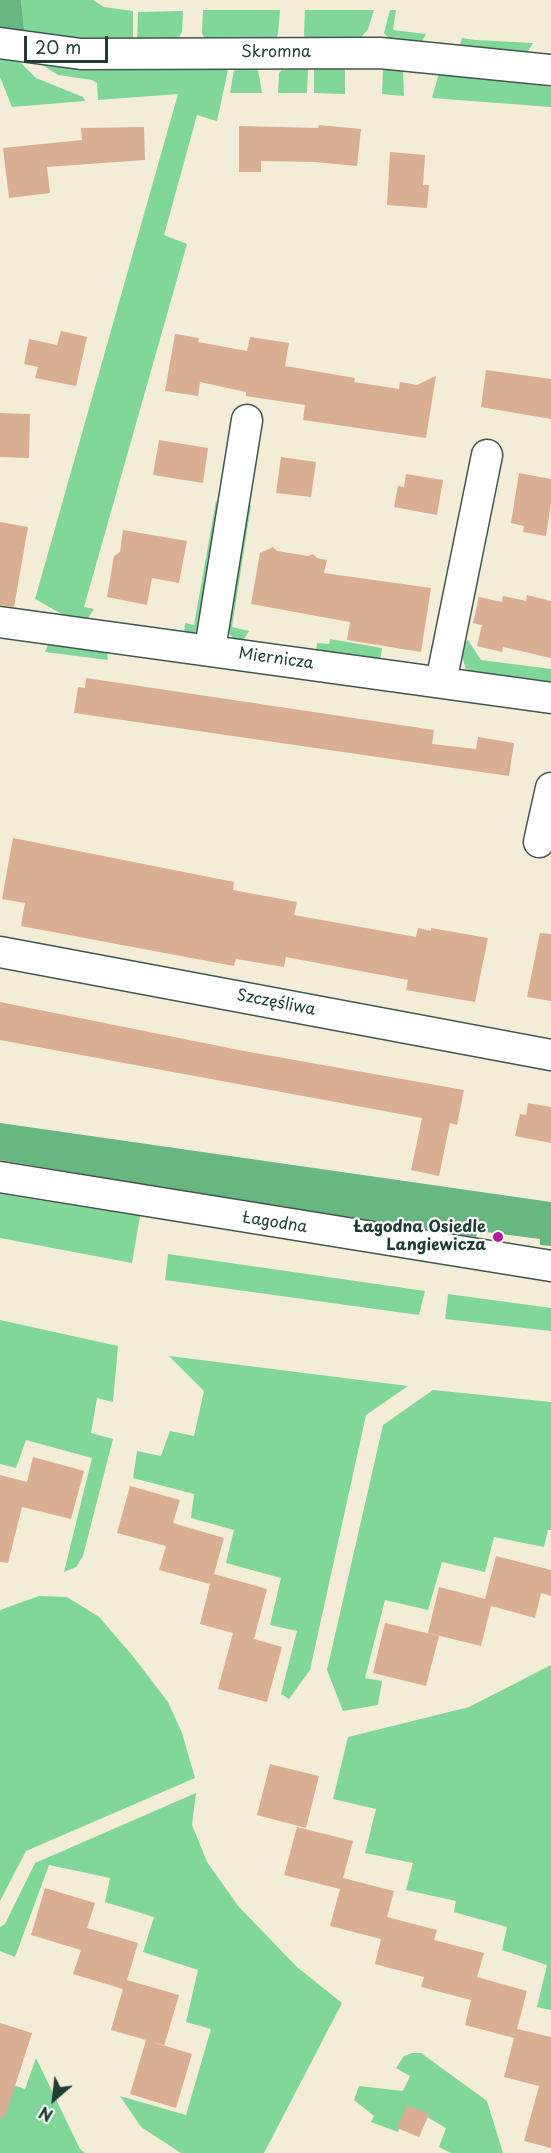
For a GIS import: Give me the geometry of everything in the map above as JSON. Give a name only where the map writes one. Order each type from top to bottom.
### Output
[{"type":"street","name":"Skromna","points":[[0,43],[81,54],[380,53],[551,70]]},
{"type":"street","points":[[210,650],[247,420]]},
{"type":"street","points":[[441,682],[487,455]]},
{"type":"street","name":"Miernicza","points":[[0,622],[551,698]]},
{"type":"street","points":[[539,842],[551,788]]},
{"type":"street","name":"Szczęśliwa","points":[[0,952],[551,1055]]},
{"type":"street","name":"Łagodna","points":[[0,1177],[551,1266]]},
{"type":"green space","points":[[0,0],[21,0],[25,37],[0,33]]},
{"type":"green space","points":[[21,0],[93,0],[104,7],[133,11],[133,43],[25,37]]},
{"type":"green space","points":[[203,10],[280,10],[278,34],[275,41],[206,41],[202,33]]},
{"type":"green space","points":[[305,10],[374,10],[368,29],[359,40],[309,41],[304,36]]},
{"type":"green space","points":[[390,10],[396,10],[393,30],[426,34],[422,41],[388,38],[384,33]]},
{"type":"green space","points":[[183,11],[182,32],[177,41],[137,42],[138,12]]},
{"type":"green space","points":[[462,38],[533,43],[526,54],[460,46]]},
{"type":"green space","points":[[0,56],[19,61],[36,78],[83,97],[85,101],[12,107],[0,77]]},
{"type":"green space","points":[[39,63],[65,68],[228,70],[217,121],[197,115],[164,235],[187,244],[84,607],[94,609],[86,621],[69,618],[35,599],[178,94],[98,100],[97,83],[92,80],[58,75]]},
{"type":"green space","points":[[308,69],[307,93],[278,93],[279,73],[282,70]]},
{"type":"green space","points":[[314,69],[345,69],[345,94],[314,93]]},
{"type":"green space","points":[[234,70],[258,70],[262,93],[230,93]]},
{"type":"green space","points":[[383,70],[403,70],[404,96],[382,94]]},
{"type":"green space","points":[[439,73],[551,87],[551,107],[432,98]]},
{"type":"green space","points":[[216,501],[225,504],[202,624],[192,636],[184,635],[185,623],[194,625]]},
{"type":"green space","points":[[251,505],[232,627],[249,631],[244,639],[235,640],[225,629],[243,509]]},
{"type":"green space","points":[[330,639],[382,648],[380,661],[316,653],[317,643],[329,644]]},
{"type":"green space","points":[[468,640],[481,660],[551,669],[551,683],[471,672],[466,669],[461,654],[461,644]]},
{"type":"green space","points":[[48,645],[107,652],[108,660],[45,652]]},
{"type":"green space","points":[[0,1123],[551,1202],[551,1246],[540,1245],[540,1239],[478,1231],[476,1237],[406,1229],[0,1160]]},
{"type":"green space","points":[[0,1194],[140,1216],[132,1263],[0,1238]]},
{"type":"green space","points":[[168,1254],[425,1291],[419,1315],[165,1280]]},
{"type":"green space","points":[[448,1294],[551,1308],[551,1331],[445,1319]]},
{"type":"green space","points":[[0,1320],[118,1346],[113,1402],[97,1398],[91,1433],[113,1439],[83,1556],[76,1567],[64,1572],[92,1458],[26,1440],[16,1468],[0,1464]]},
{"type":"green space","points":[[169,1356],[408,1386],[366,1415],[310,1670],[289,1699],[281,1694],[297,1631],[270,1625],[281,1578],[226,1563],[234,1530],[191,1518],[194,1494],[133,1478],[137,1451],[161,1456],[170,1431],[194,1436],[204,1391]]},
{"type":"green space","points":[[433,1390],[551,1402],[551,1530],[548,1530],[544,1547],[494,1537],[485,1572],[442,1562],[428,1610],[385,1600],[365,1678],[382,1681],[378,1705],[343,1711],[327,1670],[383,1425]]},
{"type":"green space","points":[[39,1596],[67,1597],[99,1617],[132,1655],[168,1702],[182,1733],[195,1778],[26,1851],[0,1901],[0,1610]]},
{"type":"green space","points":[[551,1665],[551,2010],[537,2007],[547,1965],[502,1950],[507,1927],[454,1912],[456,1901],[406,1890],[413,1863],[365,1853],[376,1809],[333,1799],[348,1737],[469,1707]]},
{"type":"green space","points":[[196,1793],[192,1825],[207,1862],[239,1907],[297,1967],[342,2003],[264,2153],[181,2153],[141,2127],[120,2096],[186,2115],[211,2029],[186,2022],[198,1970],[143,1952],[154,1917],[105,1902],[110,1878],[49,1865],[15,1957],[0,1951],[0,1927],[5,1924],[35,1863]]},
{"type":"green space","points":[[421,2053],[487,2101],[503,2153],[451,2153],[439,2147],[446,2128],[408,2106],[398,2132],[371,2122],[374,2116],[354,2100],[359,2086],[403,2091],[410,2076],[396,2068],[404,2056]]},
{"type":"green space","points":[[36,2058],[80,2149],[85,2153],[0,2153],[0,2080],[25,2089]]},
{"type":"building","points":[[319,125],[361,129],[357,166],[315,162],[261,161],[261,172],[239,172],[239,126],[318,128]]},
{"type":"building","points":[[144,127],[145,160],[47,167],[50,193],[9,198],[3,148],[82,140],[81,128]]},
{"type":"building","points":[[390,152],[425,155],[423,185],[429,185],[427,208],[387,205]]},
{"type":"building","points":[[61,331],[87,337],[76,386],[35,378],[38,367],[24,364],[29,339],[57,345]]},
{"type":"building","points":[[175,334],[199,338],[198,342],[247,351],[250,337],[289,343],[285,366],[355,378],[354,382],[399,389],[400,382],[417,385],[436,376],[426,438],[303,420],[305,405],[246,396],[246,392],[200,382],[198,396],[165,391]]},
{"type":"building","points":[[486,370],[551,379],[551,419],[481,407]]},
{"type":"building","points":[[0,413],[30,414],[29,458],[0,457]]},
{"type":"building","points":[[159,440],[208,448],[203,483],[153,475]]},
{"type":"building","points":[[281,457],[316,462],[311,497],[276,493]]},
{"type":"building","points":[[519,473],[551,479],[551,503],[546,536],[523,532],[524,526],[511,523]]},
{"type":"building","points":[[406,474],[443,480],[437,515],[394,507],[398,486],[404,487]]},
{"type":"building","points":[[0,522],[28,527],[14,607],[0,605]]},
{"type":"building","points":[[123,530],[187,541],[179,583],[152,578],[147,605],[107,597],[114,556],[120,552]]},
{"type":"building","points":[[273,547],[277,551],[308,556],[313,554],[317,558],[327,560],[324,573],[431,588],[421,652],[347,640],[350,622],[251,604],[260,553]]},
{"type":"building","points":[[527,595],[551,601],[551,658],[503,647],[502,652],[477,646],[482,625],[473,623],[479,597],[502,602],[503,596],[526,601]]},
{"type":"building","points":[[86,678],[434,730],[432,744],[476,749],[478,737],[514,743],[509,776],[74,713],[78,687],[85,688]]},
{"type":"building","points":[[13,838],[234,882],[233,890],[297,902],[294,915],[416,937],[418,928],[431,931],[431,928],[488,938],[475,1002],[406,990],[408,980],[286,957],[284,967],[236,959],[234,966],[21,926],[25,903],[2,899]]},
{"type":"building","points":[[540,933],[551,934],[551,1001],[527,997]]},
{"type":"building","points":[[0,1002],[244,1051],[464,1090],[457,1125],[450,1123],[439,1176],[411,1170],[422,1118],[0,1040]]},
{"type":"building","points":[[528,1103],[551,1107],[551,1143],[515,1136],[520,1114],[526,1115]]},
{"type":"building","points":[[33,1457],[84,1471],[71,1519],[22,1507],[8,1563],[0,1562],[0,1475],[27,1482]]},
{"type":"building","points":[[130,1486],[180,1500],[173,1523],[224,1538],[214,1574],[267,1589],[254,1639],[282,1647],[267,1702],[218,1689],[233,1633],[200,1624],[210,1584],[159,1570],[166,1546],[117,1533]]},
{"type":"building","points":[[496,1556],[551,1570],[551,1596],[541,1593],[535,1618],[491,1606],[481,1646],[428,1633],[439,1587],[485,1599]]},
{"type":"building","points":[[385,1623],[439,1636],[426,1686],[373,1673]]},
{"type":"building","points":[[270,1764],[319,1776],[306,1828],[257,1815]]},
{"type":"building","points":[[297,1827],[353,1841],[343,1878],[394,1891],[387,1917],[437,1930],[434,1940],[484,1953],[477,1977],[527,1991],[517,2029],[551,2037],[551,2148],[524,2141],[539,2086],[504,2077],[514,2038],[465,2025],[471,2000],[421,1987],[424,1977],[375,1964],[381,1939],[330,1926],[340,1889],[284,1875]]},
{"type":"building","points":[[45,1888],[95,1903],[87,1928],[138,1943],[127,1980],[179,1995],[164,2045],[192,2054],[176,2108],[130,2094],[146,2040],[111,2030],[123,1989],[73,1974],[81,1950],[31,1935]]},
{"type":"building","points":[[0,2023],[32,2033],[5,2117],[0,2117]]},
{"type":"building","points":[[407,2105],[429,2114],[419,2137],[397,2128]]},
{"type":"place","name":"Łagodna Osiedle Langiewicza","points":[[498,1237]]}]
